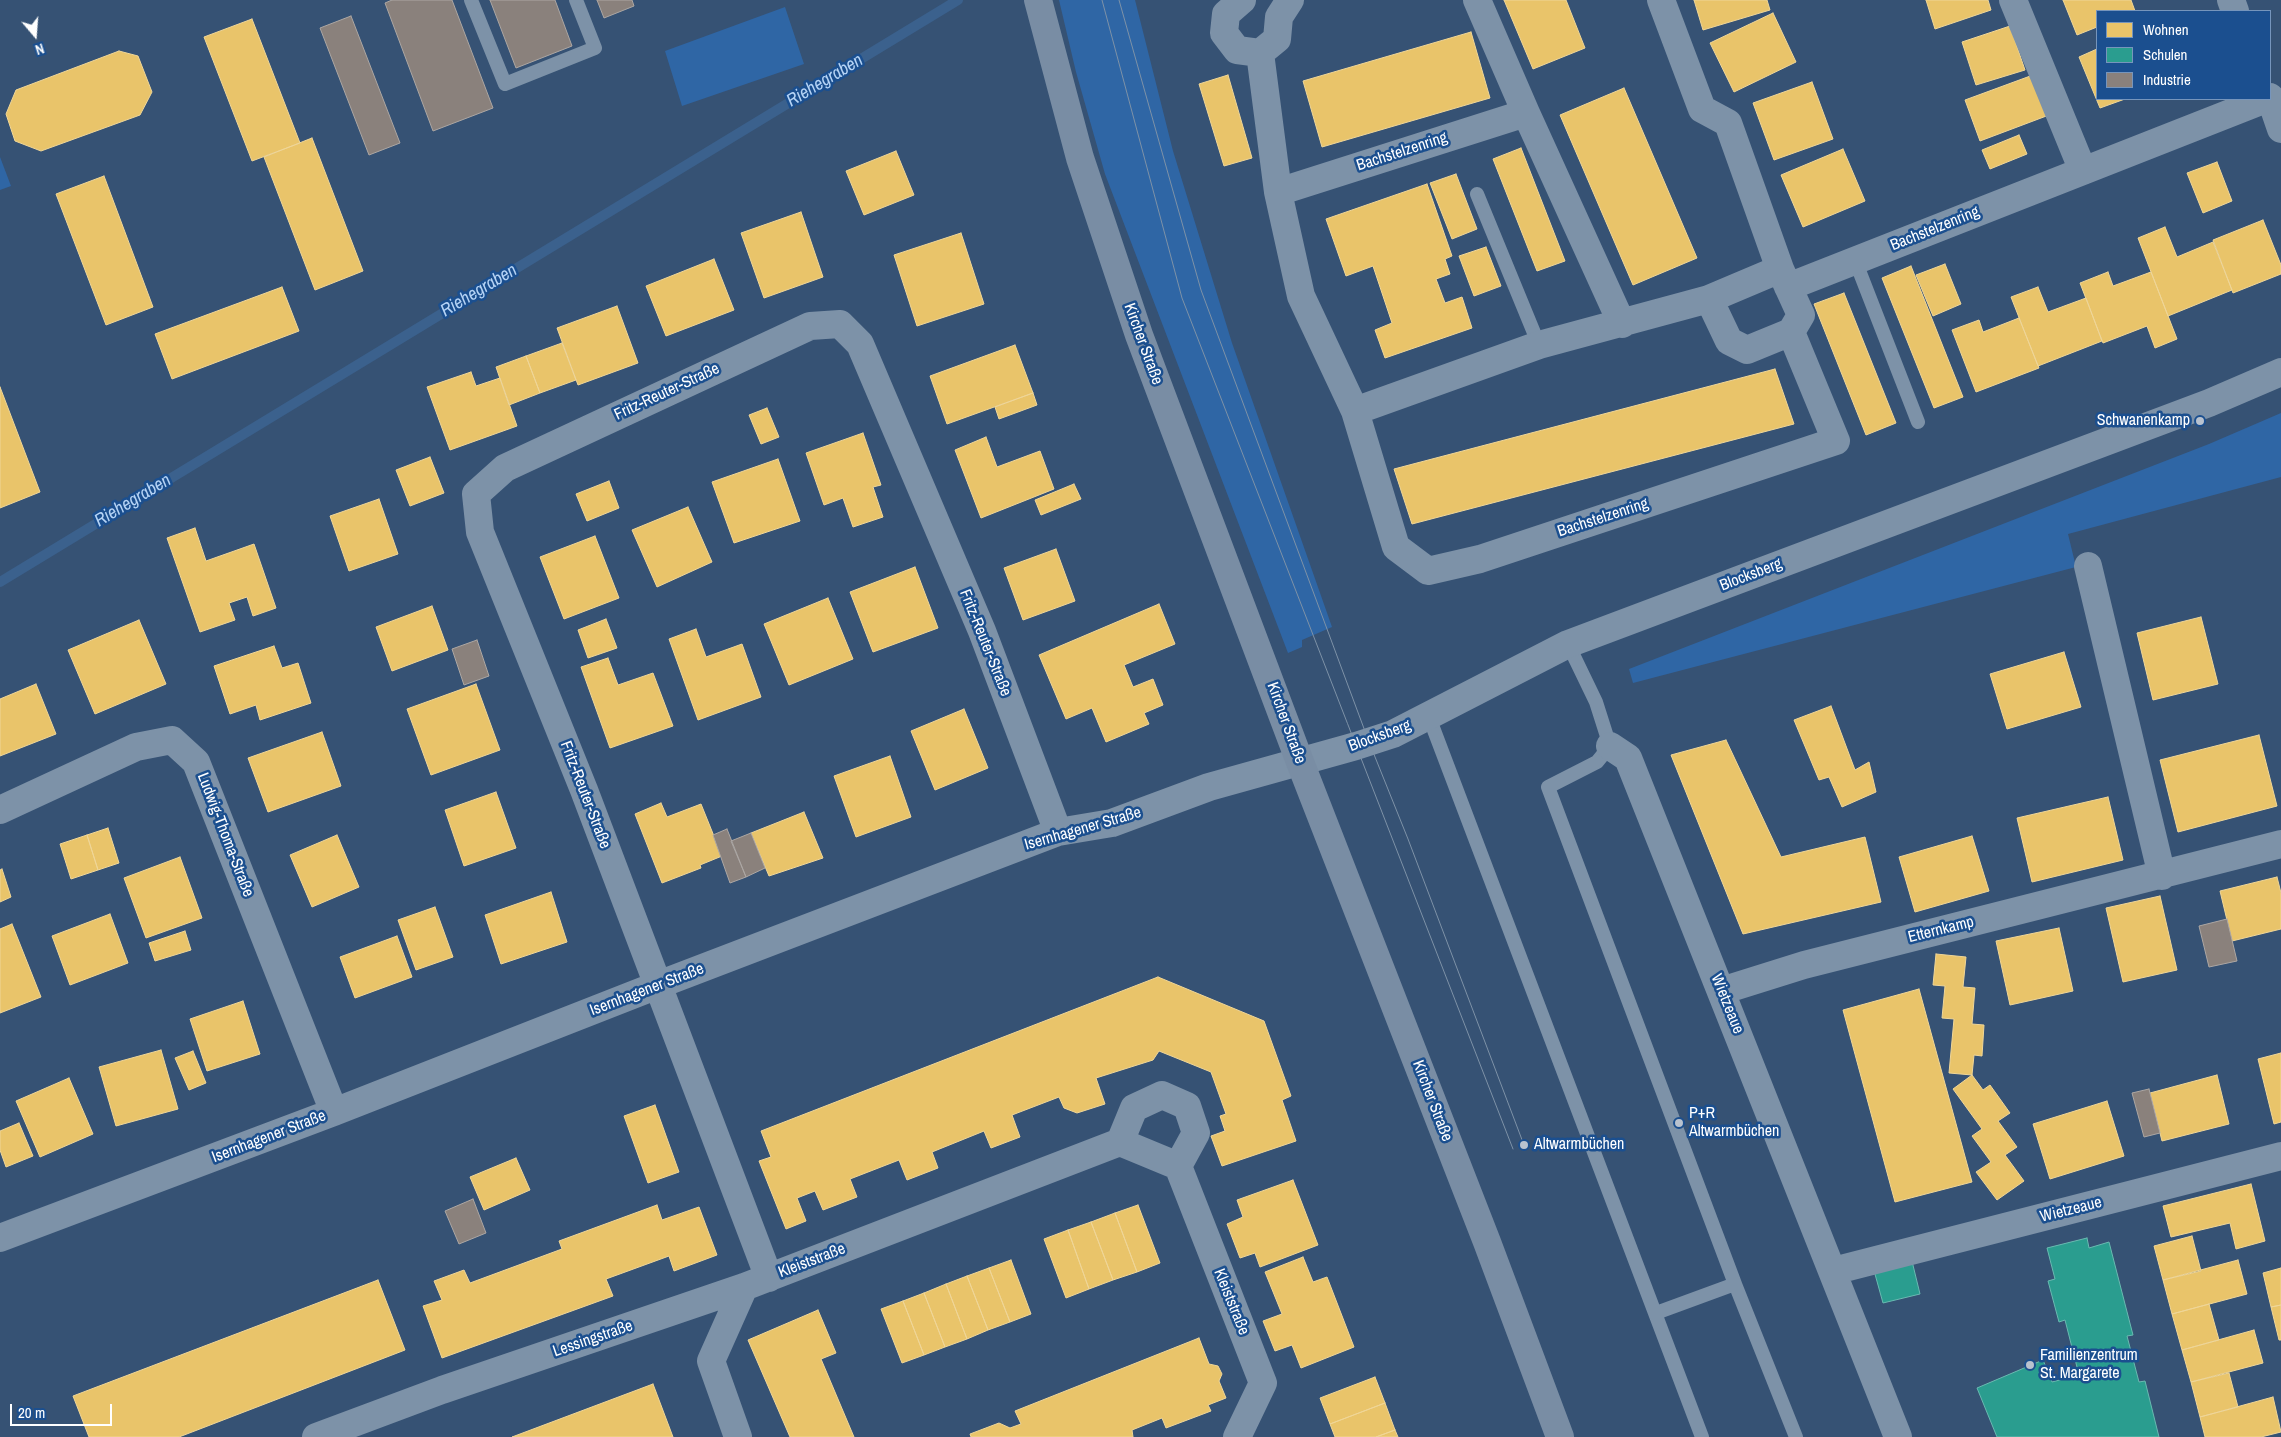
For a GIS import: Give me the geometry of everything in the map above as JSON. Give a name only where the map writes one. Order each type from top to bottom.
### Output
[{"type":"main road","name":"Kircher Straße","points":[[1038,0],[1080,158],[1139,335],[1300,762],[1487,1242],[1560,1437]]},
{"type":"street","points":[[1242,0],[1226,14],[1224,34],[1237,50],[1260,53],[1277,39],[1284,8],[1266,1],[1254,0]]},
{"type":"street","points":[[1477,0],[1622,324]]},
{"type":"street","points":[[1661,0],[1702,109],[1728,122],[1784,278],[1801,315],[1791,332],[1747,350],[1729,341],[1710,299]]},
{"type":"street","points":[[2013,0],[2083,171]]},
{"type":"street","name":"Bachstelzenring","points":[[1260,53],[1278,192],[1301,296],[1355,412],[1396,546],[1428,571],[1480,558],[1836,442],[1791,332]]},
{"type":"street","name":"Bachstelzenring","points":[[1355,412],[1539,345],[1856,260],[2263,100]]},
{"type":"street","points":[[2271,100],[2281,129]]},
{"type":"street","name":"Bachstelzenring","points":[[1278,192],[1526,113]]},
{"type":"street","name":"Fritz-Reuter-Straße","points":[[658,985],[584,790],[480,532],[476,494],[504,468],[810,326],[840,324],[860,344],[982,630],[1058,832]]},
{"type":"street","name":"Blocksberg","points":[[1300,762],[1393,734],[1568,644],[2209,403],[2281,372]]},
{"type":"street","name":"Blocksberg","points":[[2209,403],[2281,393]]},
{"type":"street","points":[[2088,566],[2162,876]]},
{"type":"street","name":"Ludwig-Thoma-Straße","points":[[0,810],[136,747],[172,740],[196,762],[334,1112]]},
{"type":"street","name":"Wietzeaue","points":[[1610,746],[1628,758],[1898,1437]]},
{"type":"street","name":"Isernhagener Straße","points":[[0,1238],[334,1112],[658,985],[1058,832],[1112,823],[1209,787],[1300,762]]},
{"type":"street","name":"Etternkamp","points":[[1722,992],[1804,965],[2162,876],[2281,844]]},
{"type":"street","name":"Kleiststraße","points":[[658,985],[756,1282],[1120,1142]]},
{"type":"street","points":[[1162,1095],[1188,1106],[1196,1133],[1178,1166],[1120,1142],[1134,1108],[1162,1095]]},
{"type":"street","name":"Wietzeaue","points":[[1832,1271],[2281,1156]]},
{"type":"street","name":"Kleiststraße","points":[[1178,1166],[1263,1383],[1237,1437]]},
{"type":"street","points":[[738,1437],[711,1361],[756,1282]]},
{"type":"street","name":"Lessingstraße","points":[[316,1437],[442,1390],[756,1282]]},
{"type":"lane","points":[[471,0],[505,84],[594,48],[576,0]]},
{"type":"lane","points":[[1477,194],[1539,345]]},
{"type":"lane","points":[[1856,260],[1918,422]]},
{"type":"lane","points":[[1568,644],[1596,702],[1610,746],[1597,762],[1548,787],[1735,1284],[1796,1437]]},
{"type":"lane","points":[[1429,717],[1702,1437]]},
{"type":"lane","points":[[1656,1313],[1735,1284]]},
{"type":"shaded area","points":[[1059,0],[1135,0],[1173,151],[1232,343],[1332,627],[1302,640],[1302,647],[1288,653],[1105,174],[1076,72]]},
{"type":"shaded area","points":[[785,7],[804,64],[682,106],[665,51]]},
{"type":"shaded area","points":[[0,157],[11,186],[0,190]]},
{"type":"shaded area","points":[[2281,413],[2281,477],[2068,534],[2076,567],[1633,683],[1629,669],[2209,444]]},
{"type":"building: Wohnen","points":[[1504,0],[1566,0],[1585,48],[1533,69]]},
{"type":"building: Wohnen","points":[[1694,0],[1767,0],[1770,10],[1703,30]]},
{"type":"building: Wohnen","points":[[1926,0],[1988,0],[1991,10],[1935,29]]},
{"type":"building: Wohnen","points":[[2063,0],[2131,0],[2135,10],[2096,10],[2096,27],[2077,35]]},
{"type":"building: Wohnen","points":[[1773,13],[1796,62],[1734,92],[1710,43]]},
{"type":"building: Wohnen","points":[[252,19],[300,143],[252,161],[204,37]]},
{"type":"building: Wohnen","points":[[2010,26],[2025,70],[1976,85],[1962,42]]},
{"type":"building: Wohnen","points":[[1471,32],[1490,98],[1322,147],[1303,81]]},
{"type":"building: Wohnen","points":[[2096,49],[2096,98],[2079,57]]},
{"type":"building: Wohnen","points":[[119,51],[138,56],[152,92],[140,115],[41,151],[15,141],[6,114],[16,90]]},
{"type":"building: Wohnen","points":[[1228,75],[1252,158],[1224,166],[1199,84]]},
{"type":"building: Wohnen","points":[[2033,75],[2049,115],[1980,141],[1965,100]]},
{"type":"building: Wohnen","points":[[1812,82],[1833,139],[1774,160],[1753,103]]},
{"type":"building: Wohnen","points":[[1624,88],[1697,258],[1633,285],[1560,115]]},
{"type":"building: Wohnen","points":[[2097,100],[2122,100],[2100,108]]},
{"type":"building: Wohnen","points":[[2019,135],[2027,154],[1990,169],[1982,150]]},
{"type":"building: Wohnen","points":[[312,138],[363,271],[315,290],[264,157]]},
{"type":"building: Wohnen","points":[[1521,148],[1565,261],[1537,271],[1493,159]]},
{"type":"building: Wohnen","points":[[1843,149],[1865,201],[1803,227],[1781,175]]},
{"type":"building: Wohnen","points":[[896,151],[914,195],[864,215],[846,171]]},
{"type":"building: Wohnen","points":[[2217,162],[2232,201],[2203,213],[2187,173]]},
{"type":"building: Wohnen","points":[[1456,174],[1477,229],[1452,239],[1430,183]]},
{"type":"building: Wohnen","points":[[104,176],[153,307],[106,325],[56,194]]},
{"type":"building: Wohnen","points":[[1427,184],[1452,256],[1445,259],[1450,274],[1436,279],[1445,303],[1462,297],[1472,328],[1385,358],[1375,330],[1392,323],[1373,266],[1346,276],[1326,219]]},
{"type":"building: Wohnen","points":[[801,212],[823,277],[764,298],[741,233]]},
{"type":"building: Wohnen","points":[[2263,220],[2281,265],[2281,274],[2233,293],[2213,240]]},
{"type":"building: Wohnen","points":[[2165,227],[2177,257],[2213,242],[2232,290],[2168,316],[2138,238]]},
{"type":"building: Wohnen","points":[[961,233],[984,304],[917,326],[894,255]]},
{"type":"building: Wohnen","points":[[1486,247],[1501,286],[1474,296],[1459,256]]},
{"type":"building: Wohnen","points":[[714,259],[734,310],[666,336],[646,286]]},
{"type":"building: Wohnen","points":[[1945,264],[1961,304],[1933,316],[1916,275]]},
{"type":"building: Wohnen","points":[[1911,266],[1963,397],[1934,408],[1882,278]]},
{"type":"building: Wohnen","points":[[2108,272],[2113,286],[2151,272],[2177,339],[2155,348],[2147,326],[2103,343],[2080,283]]},
{"type":"building: Wohnen","points":[[282,287],[299,331],[172,379],[155,334]]},
{"type":"building: Wohnen","points":[[2038,287],[2048,312],[2086,298],[2102,341],[2038,366],[2011,297]]},
{"type":"building: Wohnen","points":[[1844,293],[1896,423],[1866,435],[1814,304]]},
{"type":"building: Wohnen","points":[[617,306],[638,363],[578,385],[557,328]]},
{"type":"building: Wohnen","points":[[2019,318],[2039,368],[1976,392],[1952,330],[1979,320],[1983,332]]},
{"type":"building: Wohnen","points":[[562,343],[576,380],[540,393],[526,356]]},
{"type":"building: Wohnen","points":[[1015,345],[1033,393],[947,424],[930,376]]},
{"type":"building: Wohnen","points":[[526,356],[540,393],[509,405],[496,367]]},
{"type":"building: Wohnen","points":[[1775,369],[1794,424],[1412,524],[1394,469]]},
{"type":"building: Wohnen","points":[[471,372],[476,386],[500,378],[517,426],[450,450],[427,387]]},
{"type":"building: Wohnen","points":[[0,387],[40,492],[0,508]]},
{"type":"building: Wohnen","points":[[1033,393],[1037,405],[999,419],[995,407]]},
{"type":"building: Wohnen","points":[[767,408],[779,437],[761,444],[749,415]]},
{"type":"building: Wohnen","points":[[863,433],[881,485],[873,487],[883,517],[853,527],[843,498],[824,505],[806,453]]},
{"type":"building: Wohnen","points":[[986,437],[997,467],[1040,451],[1054,489],[981,518],[955,450]]},
{"type":"building: Wohnen","points":[[430,457],[444,493],[410,506],[396,470]]},
{"type":"building: Wohnen","points":[[778,459],[800,521],[734,543],[712,482]]},
{"type":"building: Wohnen","points":[[609,481],[619,508],[587,521],[576,494]]},
{"type":"building: Wohnen","points":[[1074,484],[1081,499],[1041,515],[1035,500]]},
{"type":"building: Wohnen","points":[[379,499],[398,554],[349,571],[330,516]]},
{"type":"building: Wohnen","points":[[688,507],[712,562],[657,587],[632,530]]},
{"type":"building: Wohnen","points":[[195,528],[206,561],[254,544],[276,608],[253,616],[247,597],[229,603],[235,620],[200,632],[167,538]]},
{"type":"building: Wohnen","points":[[595,536],[619,598],[564,619],[540,557]]},
{"type":"building: Wohnen","points":[[1056,549],[1075,601],[1023,620],[1004,568]]},
{"type":"building: Wohnen","points":[[915,567],[938,628],[873,652],[850,592]]},
{"type":"building: Wohnen","points":[[828,598],[853,659],[789,685],[764,624]]},
{"type":"building: Wohnen","points":[[1159,604],[1175,644],[1124,665],[1133,687],[1153,679],[1163,705],[1144,713],[1149,724],[1106,742],[1092,708],[1066,719],[1039,655]]},
{"type":"building: Wohnen","points":[[432,606],[448,650],[392,671],[376,627]]},
{"type":"building: Wohnen","points":[[2201,617],[2218,684],[2153,700],[2137,633]]},
{"type":"building: Wohnen","points":[[606,619],[617,648],[588,658],[578,630]]},
{"type":"building: Wohnen","points":[[139,620],[166,684],[95,714],[68,650]]},
{"type":"building: Wohnen","points":[[696,629],[706,657],[742,644],[761,697],[698,720],[669,639]]},
{"type":"building: Wohnen","points":[[274,646],[282,668],[298,663],[311,703],[260,720],[256,705],[230,714],[214,666]]},
{"type":"building: Wohnen","points":[[2064,652],[2081,707],[2007,729],[1990,674]]},
{"type":"building: Wohnen","points":[[608,658],[618,685],[653,673],[673,726],[610,748],[581,667]]},
{"type":"building: Wohnen","points":[[36,684],[56,734],[0,756],[0,699]]},
{"type":"building: Wohnen","points":[[476,684],[500,750],[431,775],[407,709]]},
{"type":"building: Wohnen","points":[[1831,706],[1855,770],[1869,762],[1876,792],[1842,807],[1829,777],[1819,780],[1794,720]]},
{"type":"building: Wohnen","points":[[964,709],[988,768],[935,790],[911,731]]},
{"type":"building: Wohnen","points":[[322,732],[341,786],[268,812],[248,758]]},
{"type":"building: Wohnen","points":[[2259,735],[2277,806],[2178,832],[2160,760]]},
{"type":"building: Wohnen","points":[[1726,740],[1781,857],[1865,837],[1881,902],[1743,934],[1671,755]]},
{"type":"building: Wohnen","points":[[890,756],[911,817],[856,837],[834,776]]},
{"type":"building: Wohnen","points":[[496,792],[516,848],[464,866],[445,810]]},
{"type":"building: Wohnen","points":[[2108,797],[2123,860],[2032,882],[2017,818]]},
{"type":"building: Wohnen","points":[[661,803],[667,817],[701,804],[722,856],[700,865],[701,868],[662,883],[635,814]]},
{"type":"building: Wohnen","points":[[804,812],[823,858],[769,876],[751,833]]},
{"type":"building: Wohnen","points":[[108,828],[119,863],[98,870],[87,835]]},
{"type":"building: Wohnen","points":[[87,835],[98,870],[71,879],[60,844]]},
{"type":"building: Wohnen","points":[[337,835],[359,887],[312,907],[290,855]]},
{"type":"building: Wohnen","points":[[1972,836],[1989,891],[1915,912],[1899,857]]},
{"type":"building: Wohnen","points":[[180,857],[202,918],[146,938],[124,878]]},
{"type":"building: Wohnen","points":[[2,869],[11,897],[0,902],[0,870]]},
{"type":"building: Wohnen","points":[[2277,877],[2281,893],[2281,929],[2232,941],[2220,891]]},
{"type":"building: Wohnen","points":[[551,892],[567,942],[501,964],[485,915]]},
{"type":"building: Wohnen","points":[[2160,896],[2177,970],[2123,982],[2106,908]]},
{"type":"building: Wohnen","points":[[435,907],[453,957],[416,970],[398,920]]},
{"type":"building: Wohnen","points":[[110,914],[128,963],[70,985],[52,936]]},
{"type":"building: Wohnen","points":[[12,924],[41,997],[0,1013],[0,929]]},
{"type":"building: Wohnen","points":[[2059,928],[2073,991],[2010,1005],[1996,941]]},
{"type":"building: Wohnen","points":[[185,931],[191,950],[155,961],[149,943]]},
{"type":"building: Wohnen","points":[[397,936],[412,977],[355,998],[340,957]]},
{"type":"building: Wohnen","points":[[1936,954],[1966,957],[1963,987],[1975,988],[1972,1024],[1984,1025],[1982,1056],[1974,1055],[1972,1075],[1949,1073],[1954,1019],[1942,1018],[1945,986],[1933,985]]},
{"type":"building: Wohnen","points":[[1158,977],[1264,1021],[1291,1096],[1282,1100],[1296,1141],[1222,1166],[1211,1136],[1225,1131],[1220,1116],[1226,1114],[1211,1072],[1159,1051],[1153,1060],[1096,1078],[1105,1104],[1077,1113],[1064,1108],[1059,1097],[1012,1115],[1020,1137],[991,1148],[984,1131],[932,1152],[938,1168],[907,1180],[899,1160],[850,1179],[857,1197],[823,1210],[815,1191],[797,1198],[806,1221],[786,1229],[759,1161],[771,1157],[761,1131]]},
{"type":"building: Wohnen","points":[[1919,989],[1972,1182],[1895,1202],[1843,1010]]},
{"type":"building: Wohnen","points":[[243,1001],[260,1054],[207,1071],[190,1019]]},
{"type":"building: Wohnen","points":[[161,1050],[178,1109],[116,1126],[99,1067]]},
{"type":"building: Wohnen","points":[[193,1051],[206,1083],[189,1090],[175,1058]]},
{"type":"building: Wohnen","points":[[2281,1053],[2281,1122],[2274,1124],[2258,1059]]},
{"type":"building: Wohnen","points":[[1972,1075],[1983,1090],[1990,1085],[2010,1113],[1998,1121],[2017,1147],[2005,1155],[2024,1181],[1997,1200],[1976,1172],[1991,1162],[1972,1136],[1982,1129],[1953,1089]]},
{"type":"building: Wohnen","points":[[2217,1075],[2229,1124],[2162,1141],[2150,1093]]},
{"type":"building: Wohnen","points":[[69,1078],[93,1134],[40,1157],[16,1101]]},
{"type":"building: Wohnen","points":[[2107,1101],[2124,1156],[2050,1179],[2033,1124]]},
{"type":"building: Wohnen","points":[[655,1105],[679,1172],[648,1183],[624,1116]]},
{"type":"building: Wohnen","points":[[19,1123],[33,1156],[6,1167],[0,1150],[0,1131]]},
{"type":"building: Wohnen","points":[[516,1158],[530,1190],[484,1210],[470,1177]]},
{"type":"building: Wohnen","points":[[1293,1180],[1318,1245],[1260,1267],[1255,1253],[1240,1258],[1227,1224],[1243,1217],[1237,1200]]},
{"type":"building: Wohnen","points":[[2251,1184],[2265,1241],[2236,1249],[2230,1223],[2171,1237],[2163,1206]]},
{"type":"building: Wohnen","points":[[657,1205],[662,1220],[699,1207],[717,1255],[674,1271],[669,1256],[606,1279],[613,1296],[442,1358],[423,1306],[442,1300],[434,1281],[464,1270],[470,1283],[562,1249],[559,1241]]},
{"type":"building: Wohnen","points":[[1138,1205],[1160,1263],[1137,1272],[1115,1213]]},
{"type":"building: Wohnen","points":[[1115,1213],[1137,1272],[1113,1280],[1091,1222]]},
{"type":"building: Wohnen","points":[[1091,1222],[1113,1280],[1089,1289],[1068,1230]]},
{"type":"building: Wohnen","points":[[1068,1230],[1089,1289],[1066,1298],[1044,1239]]},
{"type":"building: Wohnen","points":[[2192,1236],[2201,1271],[2163,1280],[2154,1246]]},
{"type":"building: Wohnen","points":[[1303,1257],[1313,1282],[1327,1277],[1354,1347],[1301,1368],[1292,1345],[1275,1351],[1263,1321],[1282,1314],[1265,1272]]},
{"type":"building: Wohnen","points":[[1011,1260],[1031,1314],[1010,1322],[989,1268]]},
{"type":"building: Wohnen","points":[[2238,1260],[2247,1294],[2172,1314],[2163,1280]]},
{"type":"building: Wohnen","points":[[989,1268],[1010,1322],[988,1330],[967,1276]]},
{"type":"building: Wohnen","points":[[2281,1268],[2281,1305],[2271,1307],[2263,1273]]},
{"type":"building: Wohnen","points":[[967,1276],[988,1330],[967,1339],[946,1284]]},
{"type":"building: Wohnen","points":[[378,1280],[405,1350],[179,1437],[89,1437],[73,1396]]},
{"type":"building: Wohnen","points":[[946,1284],[967,1339],[945,1347],[924,1293]]},
{"type":"building: Wohnen","points":[[924,1293],[945,1347],[924,1355],[903,1301]]},
{"type":"building: Wohnen","points":[[903,1301],[924,1355],[902,1363],[881,1309]]},
{"type":"building: Wohnen","points":[[2209,1304],[2219,1340],[2182,1350],[2172,1314]]},
{"type":"building: Wohnen","points":[[2281,1305],[2281,1340],[2279,1340],[2271,1307]]},
{"type":"building: Wohnen","points":[[818,1310],[836,1353],[821,1359],[854,1437],[790,1437],[748,1340]]},
{"type":"building: Wohnen","points":[[2254,1330],[2263,1363],[2191,1382],[2182,1350]]},
{"type":"building: Wohnen","points":[[1199,1338],[1209,1364],[1218,1366],[1222,1374],[1219,1381],[1226,1398],[1208,1405],[1211,1411],[1166,1428],[1162,1418],[1132,1430],[1133,1437],[971,1437],[970,1434],[999,1423],[1010,1428],[1021,1424],[1015,1411]]},
{"type":"building: Wohnen","points":[[2229,1373],[2238,1407],[2200,1417],[2191,1382]]},
{"type":"building: Wohnen","points":[[1375,1377],[1385,1403],[1330,1424],[1320,1398]]},
{"type":"building: Wohnen","points":[[653,1384],[673,1437],[512,1437]]},
{"type":"building: Wohnen","points":[[2273,1397],[2281,1432],[2261,1437],[2205,1437],[2200,1417]]},
{"type":"building: Wohnen","points":[[1385,1403],[1395,1430],[1376,1437],[1335,1437],[1330,1424]]},
{"type":"building: Wohnen","points":[[1395,1430],[1398,1437],[1376,1437]]},
{"type":"building: Schulen","points":[[2087,1238],[2089,1248],[2109,1242],[2133,1335],[2127,1336],[2139,1382],[2145,1381],[2159,1437],[1997,1437],[1977,1388],[2043,1360],[2052,1382],[2079,1375],[2065,1320],[2059,1322],[2048,1281],[2055,1279],[2047,1248]]},
{"type":"building: Schulen","points":[[1911,1257],[1920,1294],[1883,1303],[1873,1267]]},
{"type":"building: Industrie","points":[[392,0],[452,0],[493,108],[433,131],[385,3]]},
{"type":"building: Industrie","points":[[490,0],[555,0],[572,46],[516,68]]},
{"type":"building: Industrie","points":[[597,0],[632,0],[634,6],[604,18]]},
{"type":"building: Industrie","points":[[351,16],[400,143],[369,155],[320,28]]},
{"type":"building: Industrie","points":[[477,640],[489,676],[464,685],[452,649]]},
{"type":"building: Industrie","points":[[727,829],[746,877],[730,883],[713,835]]},
{"type":"building: Industrie","points":[[751,833],[765,868],[746,877],[731,841]]},
{"type":"building: Industrie","points":[[2227,919],[2237,961],[2209,967],[2199,926]]},
{"type":"building: Industrie","points":[[2149,1089],[2160,1133],[2144,1137],[2132,1093]]},
{"type":"building: Industrie","points":[[473,1199],[486,1233],[459,1244],[445,1211]]},
{"type":"waterway","name":"Riehegraben","points":[[0,582],[958,0]]},
{"type":"tram line","points":[[1102,0],[1182,298],[1513,1149]]},
{"type":"tram line","points":[[1119,0],[1201,290],[1369,742],[1408,839],[1524,1145]]},
{"type":"place","name":"Schwanenkamp","points":[[2200,421]]},
{"type":"place","name":"P+R Altwarmbüchen","points":[[1679,1123]]},
{"type":"place","name":"Altwarmbüchen","points":[[1524,1145]]},
{"type":"place","name":"Familienzentrum St. Margarete","points":[[2030,1365]]}]
